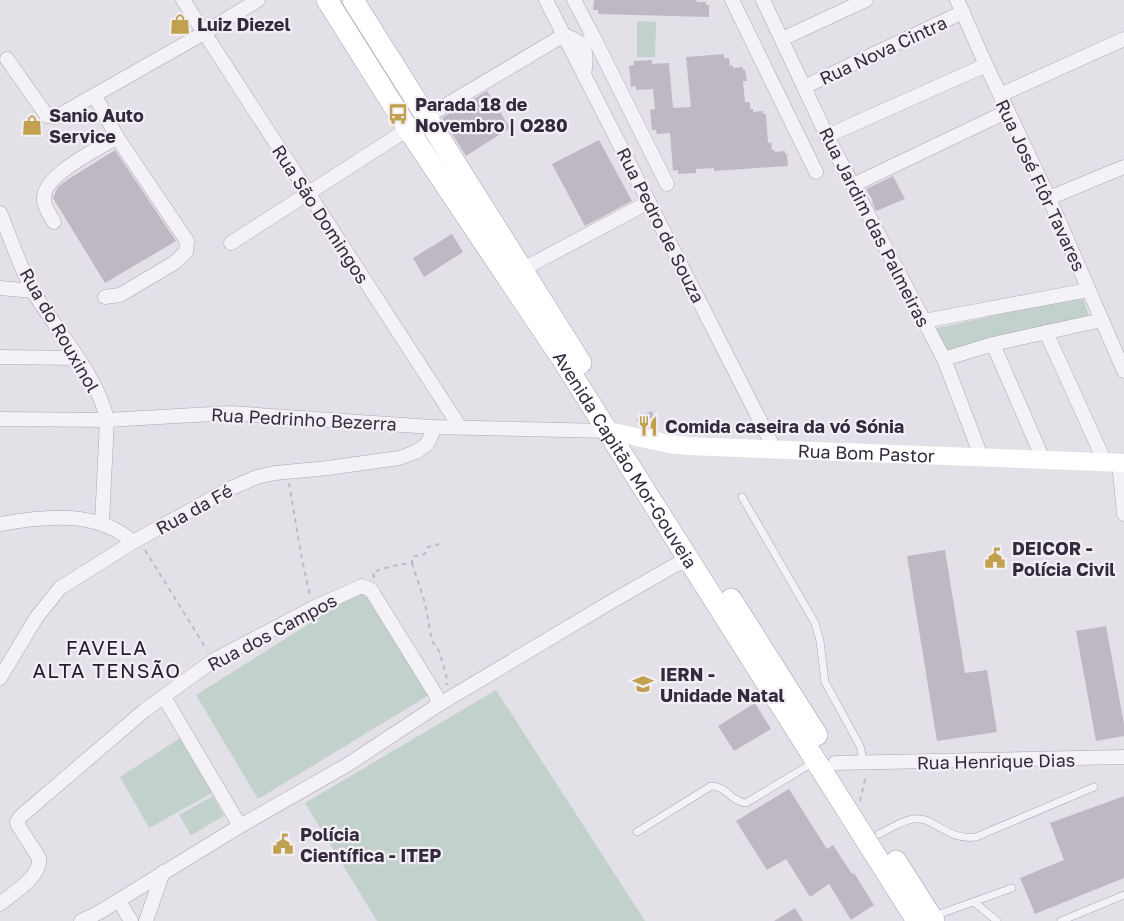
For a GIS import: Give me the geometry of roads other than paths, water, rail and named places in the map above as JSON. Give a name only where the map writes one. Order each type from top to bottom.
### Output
[{"type":"main road","name":"Avenida Capitão Mor-Gouveia","points":[[327,0],[408,129],[562,359],[618,433],[825,762],[928,920]]},
{"type":"main road","name":"Avenida Capitão Mor-Gouveia","points":[[353,0],[523,269],[692,562],[774,679]]},
{"type":"main road","name":"Rua Bom Pastor","points":[[618,433],[670,444],[1116,462]]},
{"type":"main road","name":"Avenida Capitão Mor-Gouveia","points":[[825,762],[859,802],[928,920]]},
{"type":"street","name":"Rua São Domingos","points":[[183,0],[460,427]]},
{"type":"street","points":[[7,58],[46,116],[58,116],[258,0]]},
{"type":"street","name":"Rua Pedro de Souza","points":[[546,0],[775,450]]},
{"type":"street","points":[[574,0],[589,42],[667,184]]},
{"type":"street","points":[[732,0],[816,172]]},
{"type":"street","name":"Rua Jardim das Palmeiras","points":[[763,0],[827,136],[944,359],[981,456]]},
{"type":"street","points":[[782,39],[866,0]]},
{"type":"street","name":"Rua José Flôr Tavares","points":[[960,6],[1049,198],[1122,364]]},
{"type":"street","name":"Rua Nova Cintra","points":[[804,87],[960,6]]},
{"type":"street","points":[[426,117],[564,35],[589,42]]},
{"type":"street","points":[[1000,95],[1124,39]]},
{"type":"street","points":[[584,75],[589,42]]},
{"type":"street","points":[[827,136],[986,65]]},
{"type":"street","points":[[95,96],[117,137],[185,236],[187,245],[186,252],[174,263],[120,295],[105,297]]},
{"type":"street","points":[[853,185],[1008,111]]},
{"type":"street","points":[[231,243],[408,129]]},
{"type":"street","points":[[54,222],[45,206],[46,188],[59,173],[117,137]]},
{"type":"street","points":[[1049,198],[1124,168]]},
{"type":"street","points":[[523,269],[649,202]]},
{"type":"street","name":"Rua do Rouxinol","points":[[0,213],[33,291],[98,395],[107,420],[102,523]]},
{"type":"street","points":[[0,288],[33,291]]},
{"type":"street","points":[[924,321],[1088,290]]},
{"type":"street","points":[[944,359],[993,344],[1102,320]]},
{"type":"street","points":[[1046,332],[1116,462],[1124,514]]},
{"type":"street","points":[[993,344],[1043,459]]},
{"type":"street","points":[[0,357],[76,358]]},
{"type":"street","name":"Rua Pedrinho Bezerra","points":[[0,419],[107,420],[230,413],[432,427],[618,433]]},
{"type":"street","name":"Rua da Fé","points":[[0,678],[36,618],[60,588],[136,541],[236,485],[258,477],[399,458],[416,452],[427,444],[432,434],[432,427]]},
{"type":"street","points":[[0,524],[46,518],[102,523],[136,541]]},
{"type":"street","points":[[81,921],[346,765],[437,700],[681,562],[692,562]]},
{"type":"street","name":"Rua dos Campos","points":[[0,904],[34,875],[39,864],[39,858],[18,825],[20,817],[145,710],[214,660],[313,608],[365,586],[371,590],[437,700]]},
{"type":"street","points":[[164,697],[240,826]]},
{"type":"street","name":"Rua Henrique Dias","points":[[825,762],[1124,757]]},
{"type":"street","points":[[146,921],[163,872]]},
{"type":"street","points":[[118,901],[131,921]]},
{"type":"lane","points":[[742,497],[815,624],[820,641],[825,682],[860,746],[866,763]]},
{"type":"lane","points":[[637,832],[711,786],[724,789],[735,800],[746,803],[825,762]]},
{"type":"lane","points":[[879,834],[918,818],[928,820],[955,837],[976,837],[1094,787]]},
{"type":"lane","points":[[928,920],[1012,888]]},
{"type":"lane","points":[[1060,921],[1124,895]]},
{"type":"lane","points":[[974,902],[997,921]]},
{"type":"place","name":"Luiz Diezel","points":[[180,24]]},
{"type":"place","name":"Parada 18 de Novembro | O280","points":[[398,114]]},
{"type":"place","name":"Sanio Auto Service","points":[[32,125]]},
{"type":"place","name":"Comida caseira da vó Sónia","points":[[648,426]]},
{"type":"place","name":"DEICOR - Polícia Civil","points":[[995,558]]},
{"type":"place","name":"IERN - Unidade Natal","points":[[643,684]]},
{"type":"place","name":"Polícia Científica - ITEP","points":[[283,844]]},
{"type":"district","name":"FAVELA ALTA TENSÃO","points":[[107,658]]}]
